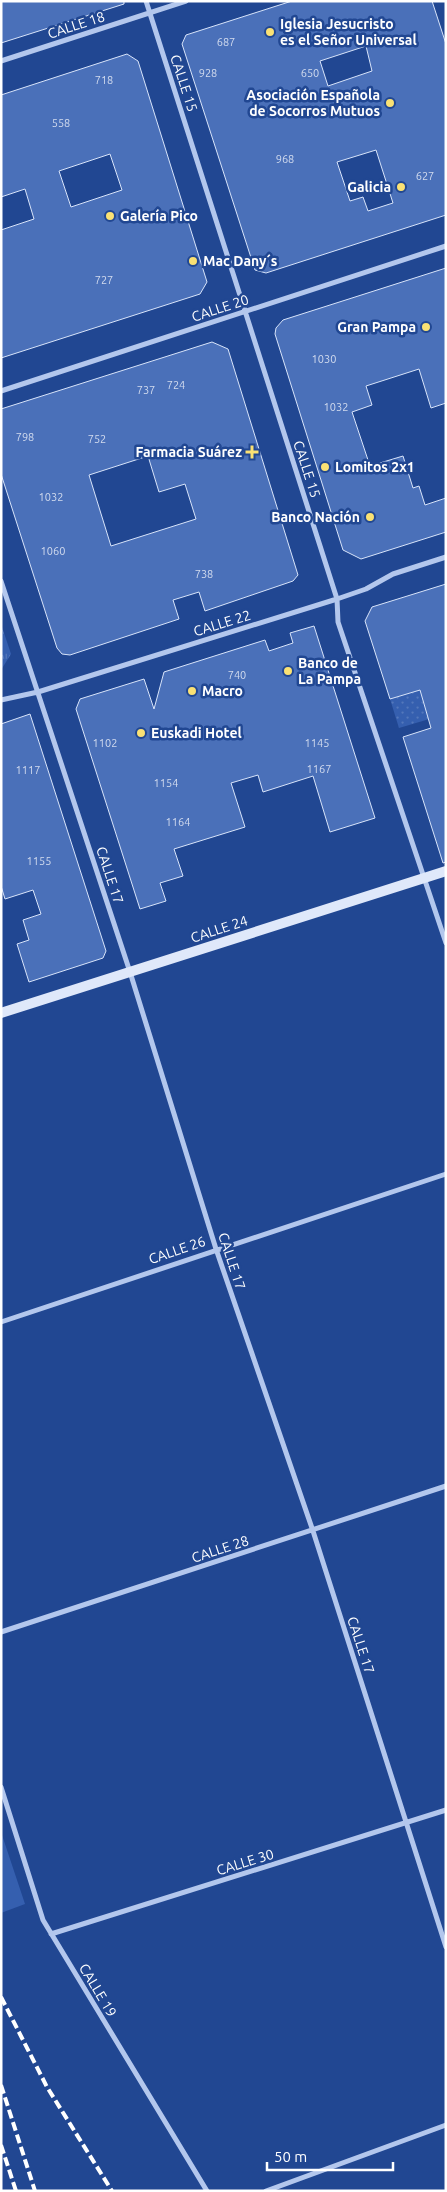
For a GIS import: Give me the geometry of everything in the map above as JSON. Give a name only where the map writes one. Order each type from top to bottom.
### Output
[{"type":"street","name":"CALLE 15","points":[[146,1],[336,599],[338,622],[446,943]]},
{"type":"street","name":"CALLE 18","points":[[1,61],[186,1]]},
{"type":"street","name":"CALLE 20","points":[[1,391],[446,246]]},
{"type":"street","name":"CALLE 22","points":[[1,700],[38,692],[336,599],[366,589],[393,574],[446,557]]},
{"type":"street","name":"CALLE 17","points":[[1,581],[130,972],[216,1248],[313,1531],[446,1947]]},
{"type":"street","name":"CALLE 24","points":[[1,1013],[446,871]]},
{"type":"street","name":"CALLE 26","points":[[1,1322],[216,1248],[446,1174]]},
{"type":"street","name":"CALLE 28","points":[[1,1632],[446,1486]]},
{"type":"street","name":"CALLE 19","points":[[1,1787],[43,1920],[207,2191]]},
{"type":"street","name":"CALLE 30","points":[[51,1934],[446,1810]]},
{"type":"street","points":[[266,2191],[446,2125]]},
{"type":"green space","points":[[1,624],[11,654],[1,670]]},
{"type":"green space","points":[[420,690],[436,717],[399,728],[390,699]]},
{"type":"green space","points":[[1,1832],[25,1904],[1,1913]]},
{"type":"building","points":[[1,1],[124,1],[124,4],[1,43]]},
{"type":"building","points":[[292,1],[432,1],[446,44],[446,215],[266,273],[255,270],[182,44],[186,35]],"holes":[[[366,46],[372,71],[328,86],[320,61]],[[376,150],[393,203],[368,211],[363,197],[350,201],[337,162]]]},
{"type":"building","points":[[127,54],[138,61],[207,282],[200,294],[1,358],[1,230],[34,219],[25,189],[1,197],[1,95]],"holes":[[[110,154],[122,190],[71,207],[59,171]]]},
{"type":"building","points":[[446,268],[446,403],[431,408],[419,369],[366,386],[372,405],[352,412],[370,466],[403,456],[413,488],[419,486],[425,505],[446,498],[446,532],[361,559],[343,550],[275,334],[276,328],[283,320]]},
{"type":"building","points":[[212,342],[228,349],[298,575],[293,581],[205,611],[199,592],[173,600],[179,619],[70,655],[62,654],[57,648],[1,474],[1,409]],"holes":[[[148,456],[159,492],[185,484],[196,519],[111,546],[89,475]]]},
{"type":"building","points":[[446,584],[446,862],[443,863],[403,737],[431,728],[420,690],[390,699],[365,621],[372,607]]},
{"type":"building","points":[[314,626],[375,818],[330,832],[313,776],[263,792],[258,775],[231,783],[245,827],[174,849],[183,876],[160,883],[166,901],[140,909],[76,709],[80,699],[144,679],[154,709],[164,672],[265,640],[269,651],[293,643],[290,633]]},
{"type":"building","points":[[30,714],[106,951],[103,958],[29,982],[17,944],[29,940],[23,920],[41,914],[33,890],[5,899],[1,886],[1,724]]},
{"type":"railway","points":[[1,1997],[47,2087],[112,2191]]},
{"type":"railway","points":[[1,2085],[35,2191]]},
{"type":"railway","points":[[1,2145],[16,2191]]},
{"type":"place","name":"Iglesia Jesucristo es el Señor Universal","points":[[270,32]]},
{"type":"place","name":"Asociación Española de Socorros Mutuos","points":[[390,103]]},
{"type":"place","name":"Galicia","points":[[401,187]]},
{"type":"place","name":"Galería Pico","points":[[110,216]]},
{"type":"place","name":"Mac Dany´s","points":[[193,261]]},
{"type":"place","name":"Gran Pampa","points":[[426,327]]},
{"type":"place","name":"Farmacia Suárez","points":[[252,452]]},
{"type":"place","name":"Lomitos 2x1","points":[[325,467]]},
{"type":"place","name":"Banco Nación","points":[[370,517]]},
{"type":"place","name":"Banco de La Pampa","points":[[288,671]]},
{"type":"place","name":"Macro","points":[[192,691]]},
{"type":"place","name":"Euskadi Hotel","points":[[141,733]]}]
